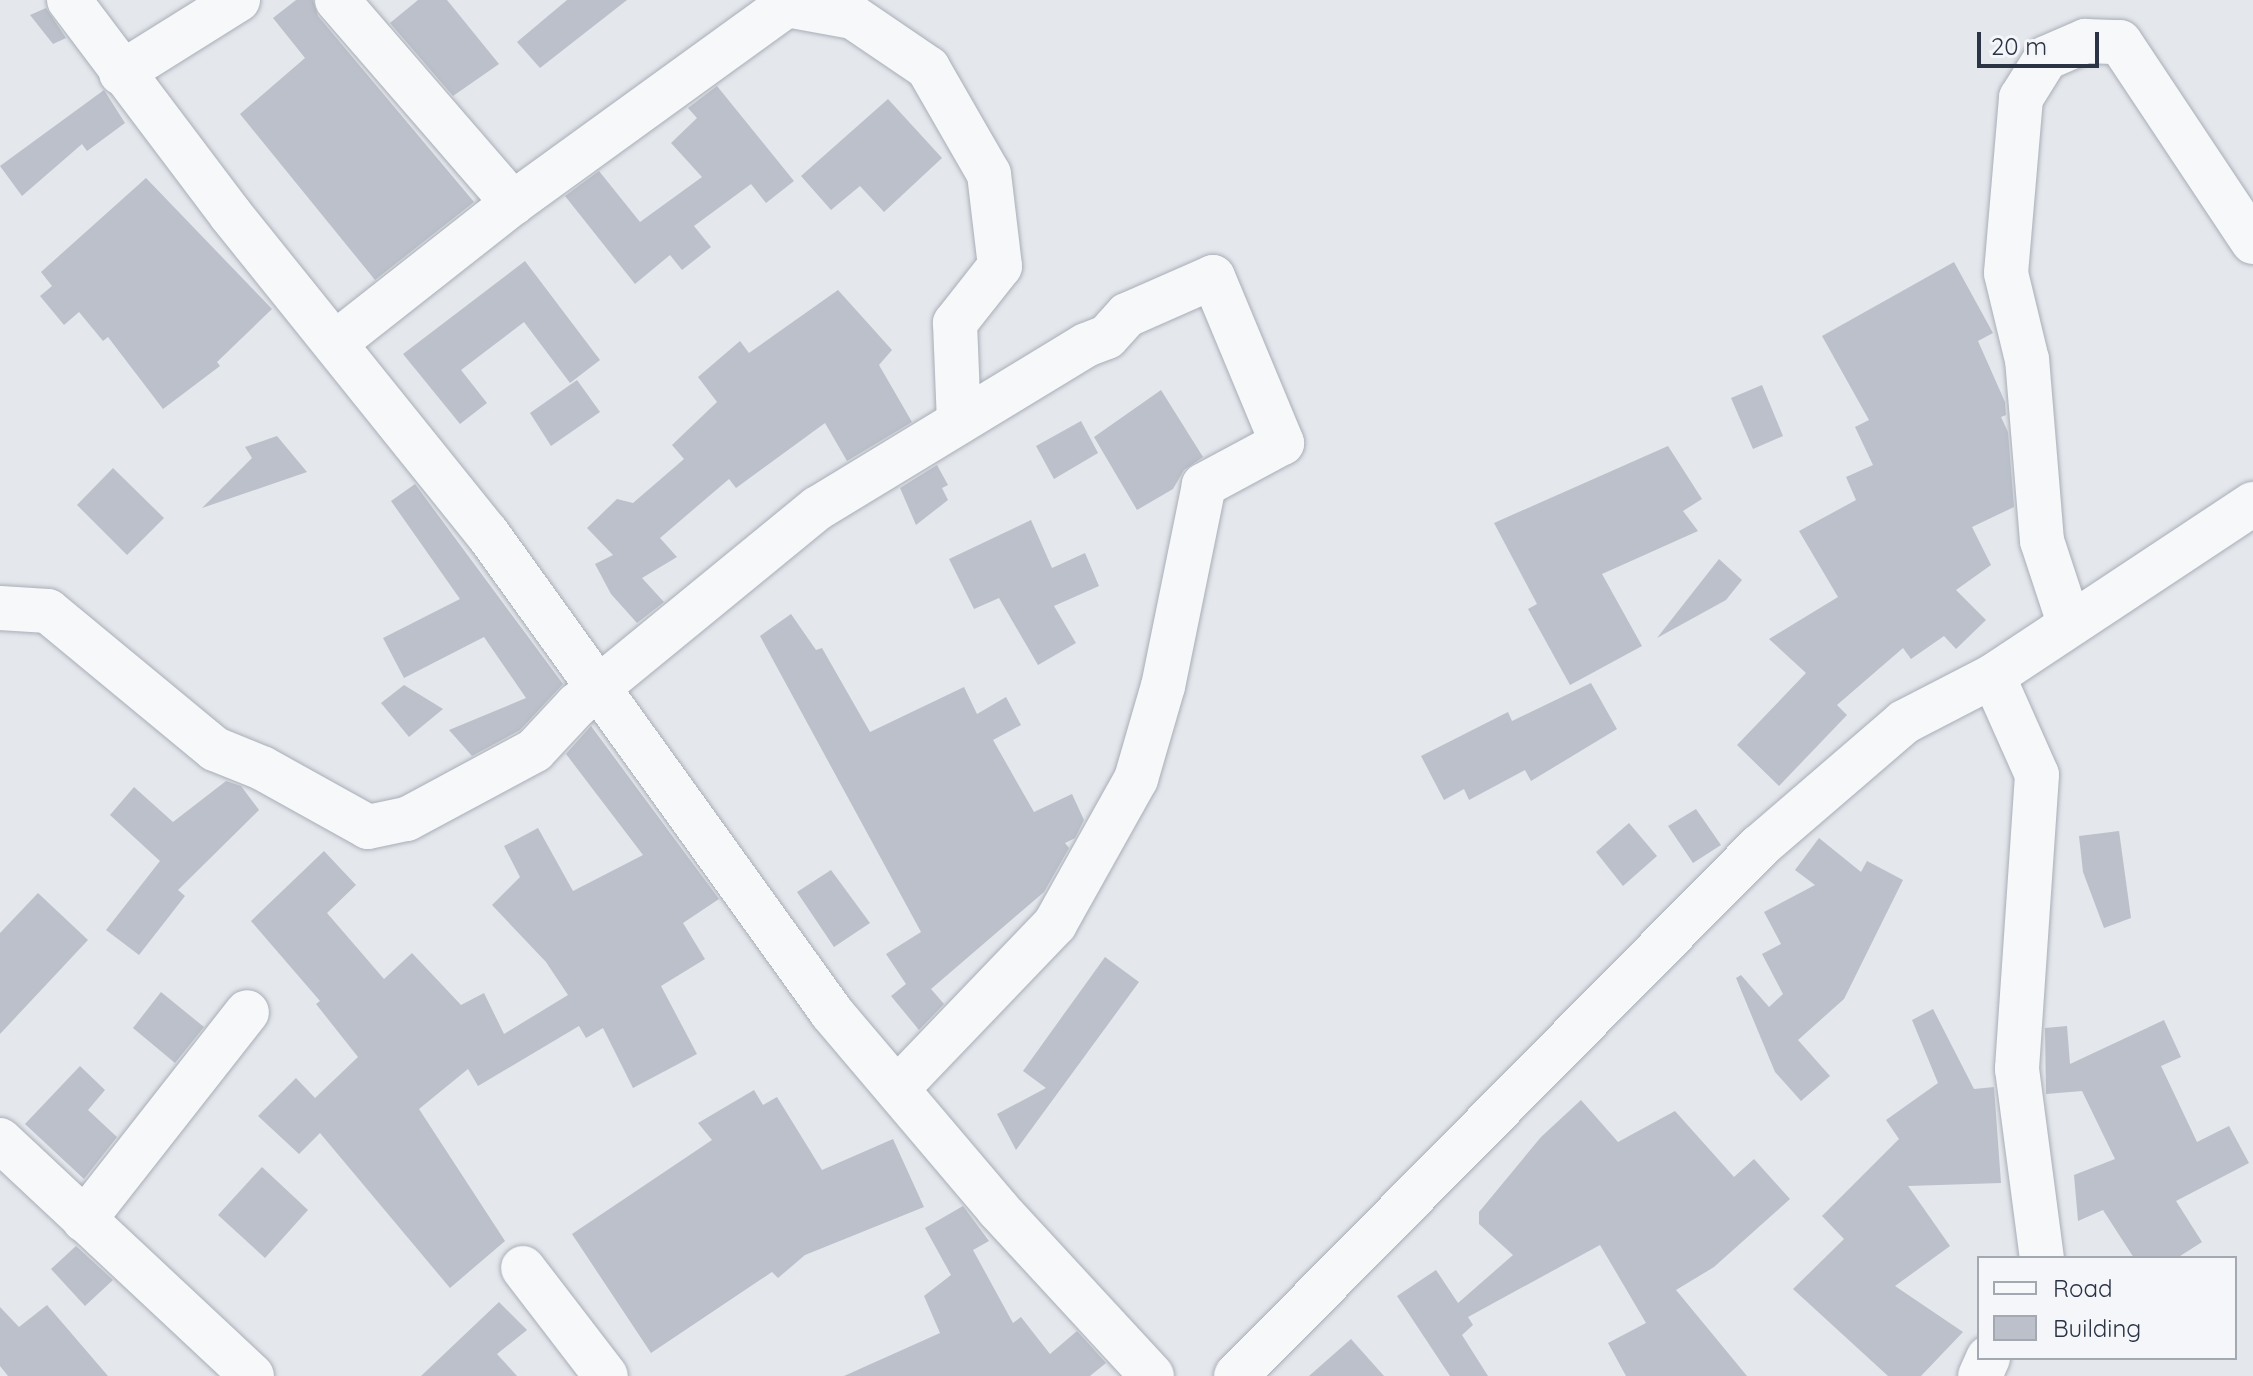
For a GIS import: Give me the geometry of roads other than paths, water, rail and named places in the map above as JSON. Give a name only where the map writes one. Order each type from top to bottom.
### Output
[{"type":"street","points":[[69,0],[121,73],[487,533],[832,1013],[1140,1372]]},
{"type":"street","points":[[121,73],[238,0]]},
{"type":"street","points":[[337,0],[513,203]]},
{"type":"street","points":[[335,343],[513,203],[787,5],[853,17],[928,68],[989,174],[1000,266],[955,323],[959,422]]},
{"type":"street","points":[[2069,623],[2042,541],[2027,360],[2006,273],[2021,98],[2046,58],[2085,41],[2120,42],[2253,242]]},
{"type":"street","points":[[0,608],[48,611],[215,749],[262,768],[368,827],[407,819],[535,750],[577,705],[602,689],[818,508],[1086,345],[1107,337],[1127,315],[1213,277],[1282,443],[1204,485],[1163,686],[1136,779],[1055,924],[897,1089]]},
{"type":"street","points":[[1236,1376],[1760,846],[1904,722],[1993,676],[2253,504]]},
{"type":"street","points":[[1993,676],[2037,775],[2017,1069],[2042,1256]]},
{"type":"street","points":[[84,1220],[247,1012]]},
{"type":"street","points":[[0,1140],[252,1376]]},
{"type":"street","points":[[523,1268],[606,1376]]}]
